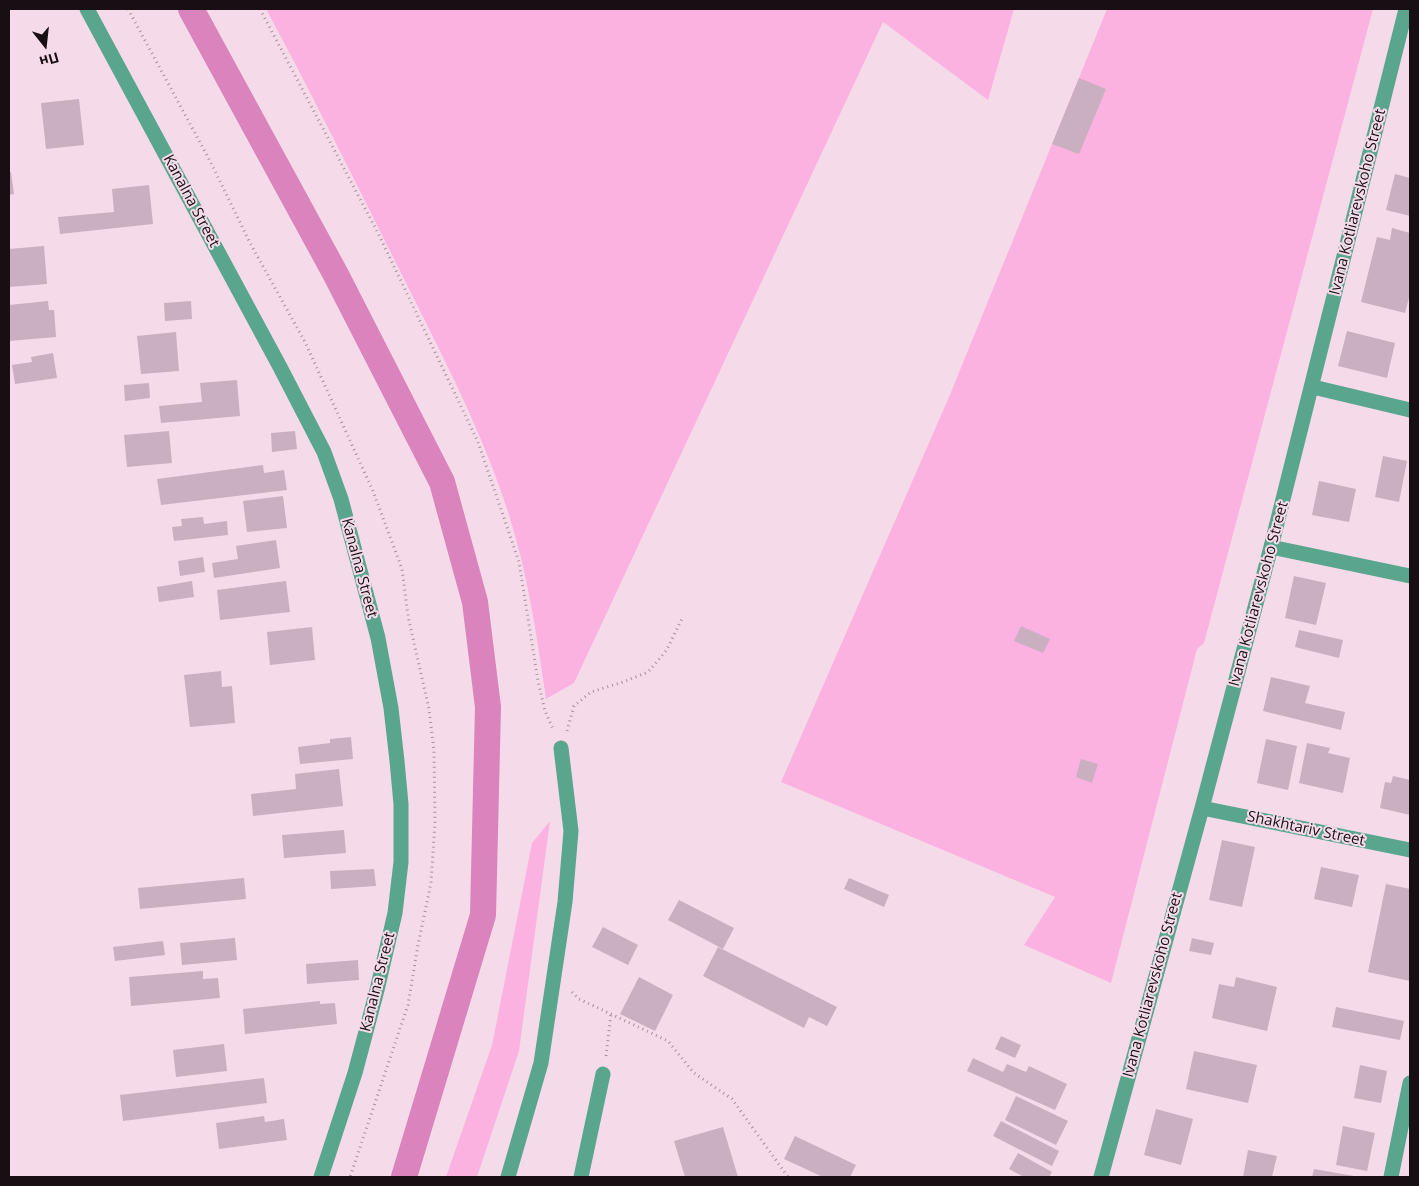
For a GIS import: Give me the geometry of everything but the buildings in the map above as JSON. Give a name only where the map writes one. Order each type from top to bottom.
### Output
[{"type":"street","name":"Kanalna Street","points":[[87,9],[324,452],[341,499],[378,638],[391,708],[397,761],[401,862],[395,914],[377,990],[354,1073],[321,1177]]},
{"type":"street","name":"Ivana Kotliarevskoho Street","points":[[1101,1177],[1271,547],[1313,386],[1406,9]]},
{"type":"street","points":[[1313,386],[1410,410]]},
{"type":"street","points":[[1271,547],[1410,576]]},
{"type":"street","points":[[508,1177],[541,1063],[565,902],[571,831],[561,748]]},
{"type":"street","name":"Shakhtariv Street","points":[[1202,808],[1410,850]]},
{"type":"street","points":[[581,1177],[603,1074]]},
{"type":"street","points":[[1391,1177],[1410,1084]]},
{"type":"path","points":[[260,9],[378,233],[478,442],[519,562],[538,681],[545,712],[561,748]]},
{"type":"path","points":[[561,748],[574,706],[591,692],[648,672],[666,652],[682,619]]},
{"type":"path","points":[[554,974],[579,999],[668,1041],[694,1073],[732,1099],[788,1177]]},
{"type":"path","points":[[603,1074],[611,1014]]},
{"type":"shaded area","points":[[266,9],[1014,9],[988,100],[883,22],[574,683],[546,699],[522,560],[499,485],[475,425],[434,338],[302,76]]},
{"type":"shaded area","points":[[1107,9],[1373,9],[1204,643],[1197,649],[1111,983],[1024,945],[1055,897],[781,782],[949,397]]},
{"type":"shaded area","points":[[550,821],[519,1051],[477,1177],[446,1177],[492,1045],[532,843]]},
{"type":"waterway","points":[[191,9],[335,273],[442,482],[475,602],[488,707],[483,915],[404,1177]]}]
